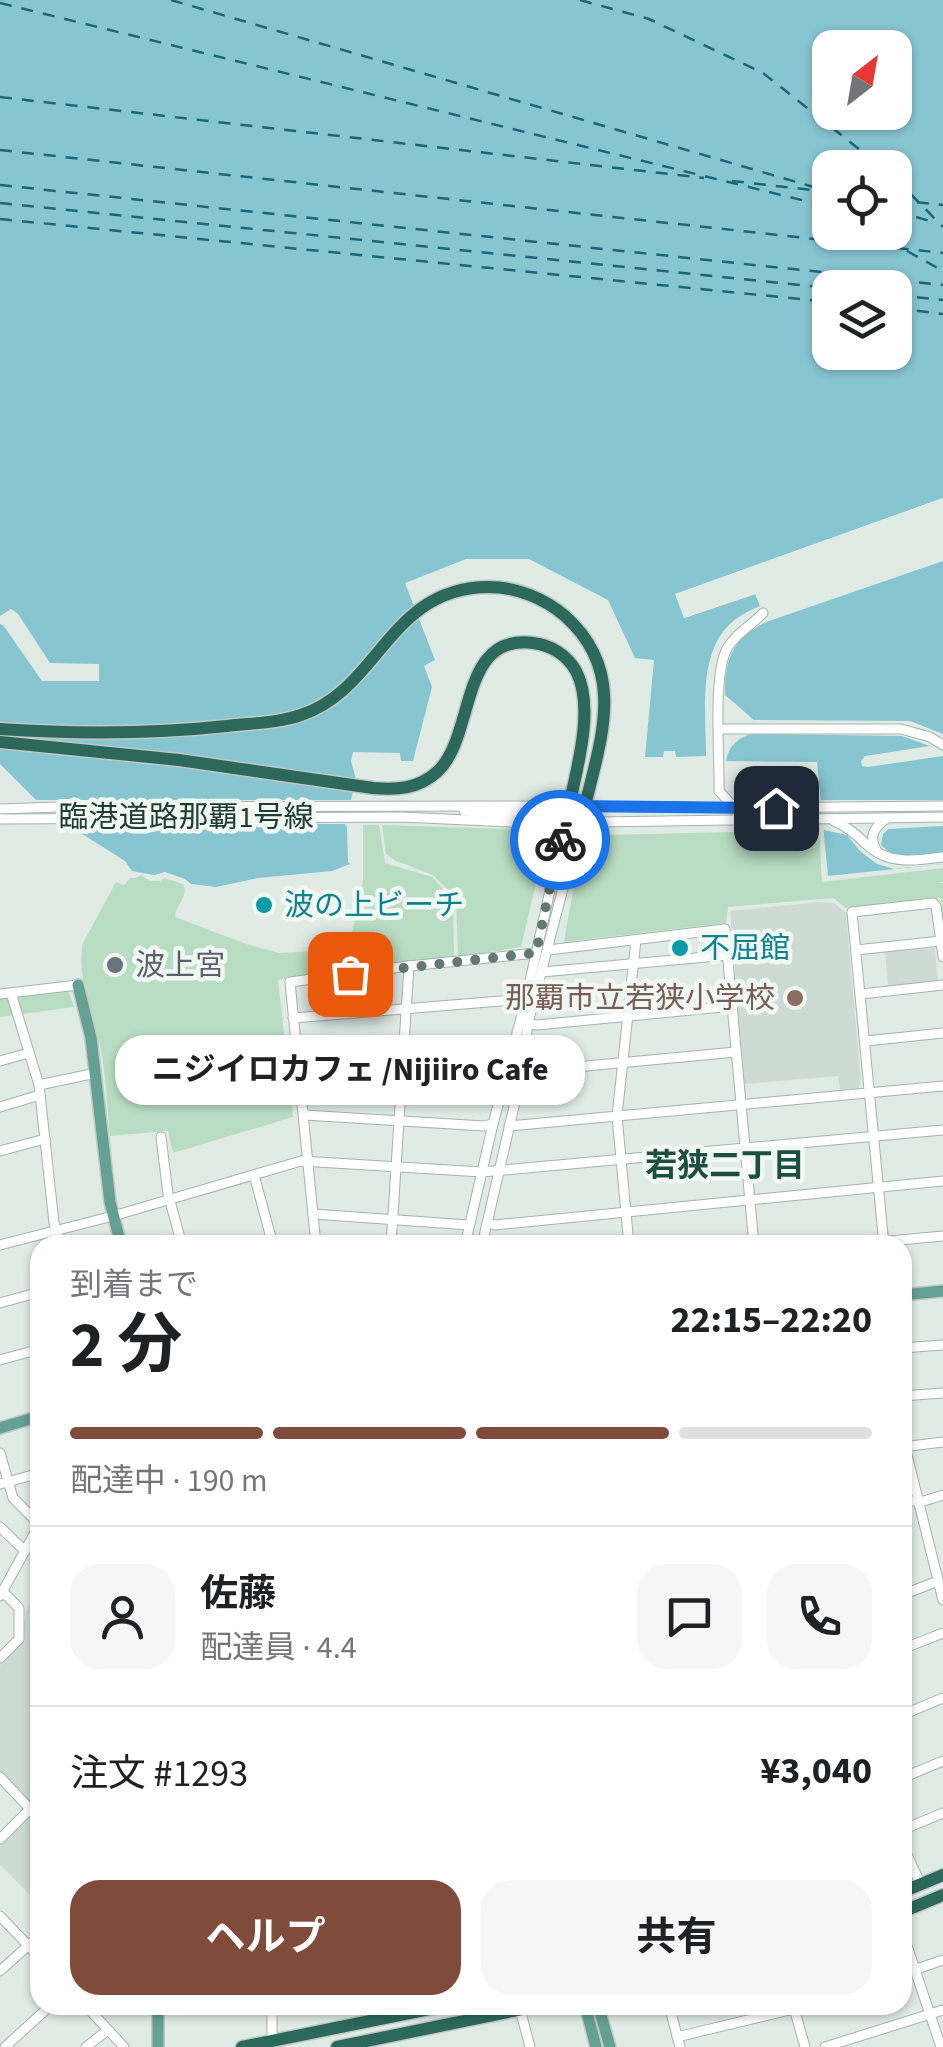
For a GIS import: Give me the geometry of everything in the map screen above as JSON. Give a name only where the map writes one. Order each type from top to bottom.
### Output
[{"type":"highway","points":[[0,729],[178,731],[279,721],[330,701],[358,676],[406,619],[443,595],[483,587],[520,591],[558,610],[584,638],[600,669],[605,696],[603,726],[585,806]]},
{"type":"highway","points":[[0,742],[179,760],[397,790],[440,770],[457,742],[472,684],[484,664],[506,646],[536,643],[565,656],[581,684],[582,737],[566,815]]},
{"type":"highway","points":[[912,1889],[943,1875]]},
{"type":"highway","points":[[912,1908],[943,1894]]},
{"type":"highway","points":[[242,2047],[373,2015]]},
{"type":"highway","points":[[337,2047],[397,2040],[496,2015]]},
{"type":"main road","points":[[78,985],[91,1038],[118,1235]]},
{"type":"main road","points":[[912,1294],[943,1291]]},
{"type":"main road","points":[[0,1428],[30,1419]]},
{"type":"main road","points":[[158,2047],[159,2015]]},
{"type":"main road","points":[[588,2015],[596,2047]]},
{"type":"main road","points":[[601,2015],[610,2047]]},
{"type":"street","points":[[745,808],[731,804],[719,791],[719,684],[724,653],[738,633],[763,614]]},
{"type":"street","points":[[720,729],[901,730],[930,737],[943,745]]},
{"type":"street","points":[[691,806],[707,802],[719,791]]},
{"type":"street","points":[[468,1235],[492,1124],[542,972],[585,806]]},
{"type":"street","points":[[371,812],[530,823],[585,806],[806,812],[846,826],[879,854],[900,860],[943,857]]},
{"type":"street","points":[[371,812],[445,807],[566,815],[580,821],[943,806]]},
{"type":"street","name":"臨港道路那覇1号線","points":[[0,809],[371,812]]},
{"type":"street","name":"臨港道路那覇1号線","points":[[0,819],[371,812]]},
{"type":"street","points":[[485,1235],[522,1072],[526,999],[566,815]]},
{"type":"street","points":[[827,818],[943,816]]},
{"type":"street","points":[[879,854],[872,841],[874,832],[890,818]]},
{"type":"street","points":[[883,1235],[852,912],[933,903],[943,957]]},
{"type":"street","points":[[548,950],[725,929],[753,1235]]},
{"type":"street","points":[[628,1235],[617,1116],[636,940]]},
{"type":"street","points":[[856,950],[941,941]]},
{"type":"street","points":[[315,1235],[290,982],[536,953]]},
{"type":"street","points":[[542,972],[728,955]]},
{"type":"street","points":[[391,1235],[409,966]]},
{"type":"street","points":[[58,1235],[40,1090],[5,994],[78,985]]},
{"type":"street","points":[[861,994],[943,985]]},
{"type":"street","points":[[293,1018],[526,999]]},
{"type":"street","points":[[524,1023],[538,1025],[732,1006]]},
{"type":"street","points":[[866,1041],[943,1033]]},
{"type":"street","points":[[522,1072],[736,1052]]},
{"type":"street","points":[[0,1061],[29,1053]]},
{"type":"street","points":[[298,1058],[506,1073]]},
{"type":"street","points":[[0,1107],[96,1072]]},
{"type":"street","points":[[509,1126],[943,1086]]},
{"type":"street","points":[[304,1115],[492,1124]]},
{"type":"street","points":[[34,1235],[307,1162],[482,1172],[943,1130]]},
{"type":"street","points":[[161,1137],[169,1198],[179,1235]]},
{"type":"street","points":[[0,1151],[45,1139]]},
{"type":"street","points":[[254,1175],[269,1235]]},
{"type":"street","points":[[488,1224],[943,1181]]},
{"type":"street","points":[[313,1214],[470,1226]]},
{"type":"street","points":[[0,1244],[30,1236]]},
{"type":"street","points":[[912,1240],[943,1236]]},
{"type":"street","points":[[0,1303],[30,1295]]},
{"type":"street","points":[[912,1347],[943,1345]]},
{"type":"street","points":[[0,1360],[30,1352]]},
{"type":"street","points":[[912,1395],[943,1393]]},
{"type":"street","points":[[912,1445],[943,1442]]},
{"type":"street","points":[[0,1452],[4,1483],[30,1515]]},
{"type":"street","points":[[4,1483],[30,1475]]},
{"type":"street","points":[[912,1481],[943,1600]]},
{"type":"street","points":[[912,1501],[943,1495]]},
{"type":"street","points":[[0,1527],[25,1551]]},
{"type":"street","points":[[0,1658],[19,1639],[20,1608],[1,1592],[30,1542]]},
{"type":"street","points":[[912,1591],[938,1581]]},
{"type":"street","points":[[912,1645],[943,1633]]},
{"type":"street","points":[[912,1711],[943,1698]]},
{"type":"street","points":[[912,1774],[943,1761]]},
{"type":"street","points":[[0,1777],[30,1809],[1,1837]]},
{"type":"street","points":[[912,1826],[943,1813]]},
{"type":"street","points":[[912,1866],[921,1886]]},
{"type":"street","points":[[0,1916],[28,1946],[0,1972]]},
{"type":"street","points":[[912,1971],[943,1960]]},
{"type":"street","points":[[912,1961],[941,2047]]},
{"type":"street","points":[[825,2047],[943,2010]]},
{"type":"street","points":[[5,2047],[39,2015]]},
{"type":"street","points":[[94,2015],[124,2047]]},
{"type":"street","points":[[272,2015],[272,2040]]},
{"type":"street","points":[[522,2015],[530,2047]]},
{"type":"street","points":[[672,2015],[679,2042],[770,2015]]},
{"type":"street","points":[[796,2015],[805,2047]]},
{"type":"street","points":[[86,2047],[108,2030]]},
{"type":"shaded area","name":"那覇市立若狭小学校","points":[[834,903],[846,913],[861,1083],[858,1088],[840,1090],[838,1076],[744,1084],[730,911]]},
{"type":"shaded area","points":[[935,948],[938,982],[888,986],[885,952]]},
{"type":"shaded area","points":[[30,1603],[30,1804],[0,1773],[0,1665],[20,1646]]},
{"type":"shaded area","points":[[30,1814],[30,1895],[0,1864],[0,1844]]},
{"type":"green space","points":[[363,825],[379,825],[385,863],[432,877],[453,900],[454,956],[278,980],[293,1117],[173,1153],[168,1131],[110,1136],[103,1061],[81,957],[83,943],[116,882],[124,885],[141,875],[150,881],[164,878],[183,884],[184,893],[175,917],[249,945],[279,953],[332,950],[348,942],[352,934],[363,880]]},
{"type":"green space","points":[[382,825],[509,829],[531,834],[539,850],[540,866],[521,947],[458,957],[456,898],[433,875],[386,854]]},
{"type":"green space","points":[[819,830],[822,882],[943,868],[943,882],[938,883],[943,883],[943,915],[941,898],[846,908],[833,898],[728,907],[726,923],[564,942],[581,860],[595,838]]},
{"type":"green space","points":[[68,991],[74,1007],[0,1017],[0,998]]},
{"type":"water","points":[[0,0],[943,0],[943,498],[676,594],[684,618],[756,594],[760,606],[731,623],[711,655],[706,688],[706,756],[676,757],[675,751],[664,751],[663,757],[645,757],[654,660],[635,658],[608,600],[529,559],[466,559],[405,583],[435,660],[424,666],[432,687],[413,761],[401,761],[400,753],[353,752],[356,779],[345,825],[350,864],[332,871],[258,878],[216,887],[191,884],[165,872],[154,875],[132,871],[125,861],[49,813],[0,764]]},
{"type":"water","points":[[943,561],[943,864],[828,876],[817,762],[726,761],[735,743],[753,734],[754,720],[725,695],[729,661],[738,643],[766,622]]},
{"type":"pier","points":[[943,498],[943,504],[682,597],[687,612],[756,589],[765,604],[762,610],[755,594],[684,618],[675,594]]},
{"type":"pier","points":[[11,609],[50,663],[99,664],[99,681],[42,681],[0,624],[0,616]]},
{"type":"pier","points":[[754,720],[910,721],[943,734],[943,756],[862,766],[865,756],[930,746],[902,736],[754,734]]},
{"type":"pier","points":[[29,800],[357,800],[351,824],[58,824]]},
{"type":"pier","points":[[816,800],[943,800],[943,826],[888,829],[881,845],[901,856],[943,854],[943,864],[894,869],[877,864],[847,835],[819,829]]},
{"type":"ferry route","points":[[171,0],[812,187]]},
{"type":"ferry route","points":[[580,0],[649,19],[763,73],[860,150]]},
{"type":"ferry route","points":[[0,3],[812,203]]},
{"type":"ferry route","points":[[0,97],[704,178]]},
{"type":"ferry route","points":[[0,150],[943,253]]},
{"type":"ferry route","points":[[732,181],[812,190]]},
{"type":"ferry route","points":[[0,185],[943,285]]},
{"type":"ferry route","points":[[912,195],[943,227]]},
{"type":"ferry route","points":[[912,202],[943,205]]},
{"type":"ferry route","points":[[0,203],[812,286]]},
{"type":"ferry route","points":[[912,216],[937,223]]},
{"type":"ferry route","points":[[0,219],[812,300]]},
{"type":"ferry route","points":[[907,251],[943,271]]},
{"type":"ferry route","points":[[912,297],[943,300]]},
{"type":"ferry route","points":[[912,310],[943,314]]},
{"type":"way so far","points":[[350,974],[536,953],[560,840]]},
{"type":"place","name":"波の上ビーチ","points":[[264,905]]},
{"type":"place","name":"不屈館","points":[[680,948]]},
{"type":"place","name":"波上宮","points":[[115,965]]},
{"type":"place","name":"ニジイロカフェ /Nijiiro Cafe","points":[[350,974]]},
{"type":"place","name":"那覇市立若狭小学校","points":[[795,998]]},
{"type":"district","name":"若狭二丁目","points":[[725,1165]]},
{"type":"route","points":[[560,840],[568,806],[776,808]]}]
